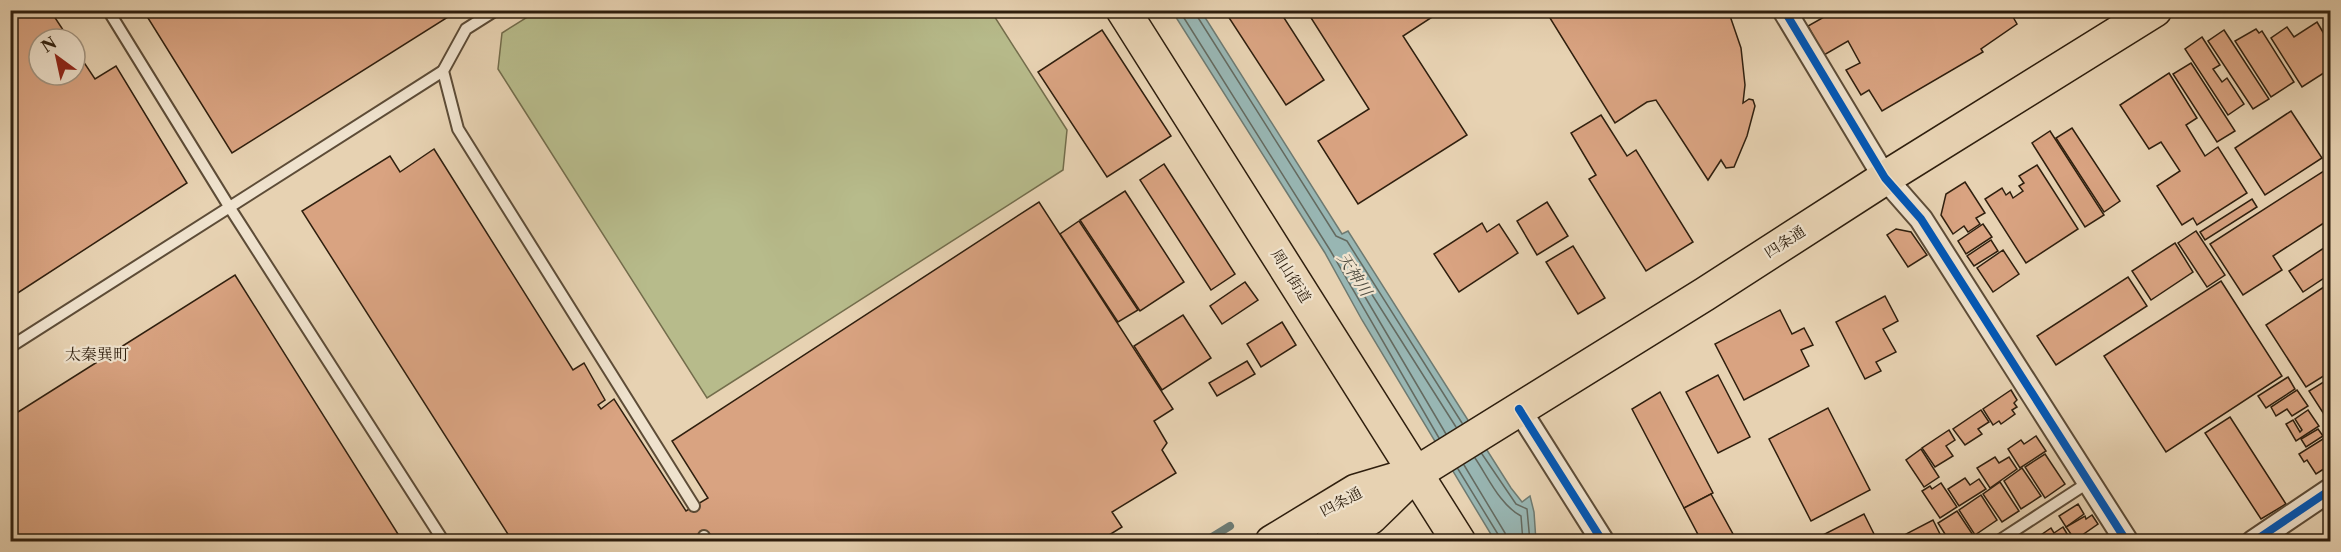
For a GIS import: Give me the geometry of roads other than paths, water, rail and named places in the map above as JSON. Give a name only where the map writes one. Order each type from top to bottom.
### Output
[{"type":"main road","name":"周山街道","points":[[1123,10],[1426,467],[1459,542]]},
{"type":"main road","name":"四条通","points":[[1332,542],[1371,517],[1426,467],[2155,10]]},
{"type":"main road","name":"四条通","points":[[1272,542],[1356,491],[1426,467]]},
{"type":"street","points":[[1784,10],[1885,178],[1921,219],[2127,542]]},
{"type":"street","points":[[1519,409],[1604,542]]},
{"type":"street","points":[[2253,542],[2331,490]]},
{"type":"lane","points":[[108,10],[230,208],[444,542]]},
{"type":"lane","points":[[10,347],[443,71],[466,29],[496,10]]},
{"type":"lane","points":[[443,71],[458,129],[694,506]]},
{"type":"lane","points":[[1997,542],[2089,482]]},
{"type":"water","name":"天神川","points":[[1172,11],[1201,11],[1342,234],[1348,231],[1511,488],[1522,502],[1530,496],[1534,512],[1536,541],[1495,541],[1362,320],[1325,253]]},
{"type":"waterway","points":[[1204,542],[1230,526]]},
{"type":"waterway","points":[[2318,542],[2330,533]]},
{"type":"district","name":"太秦巽町","points":[[97,354]]}]
